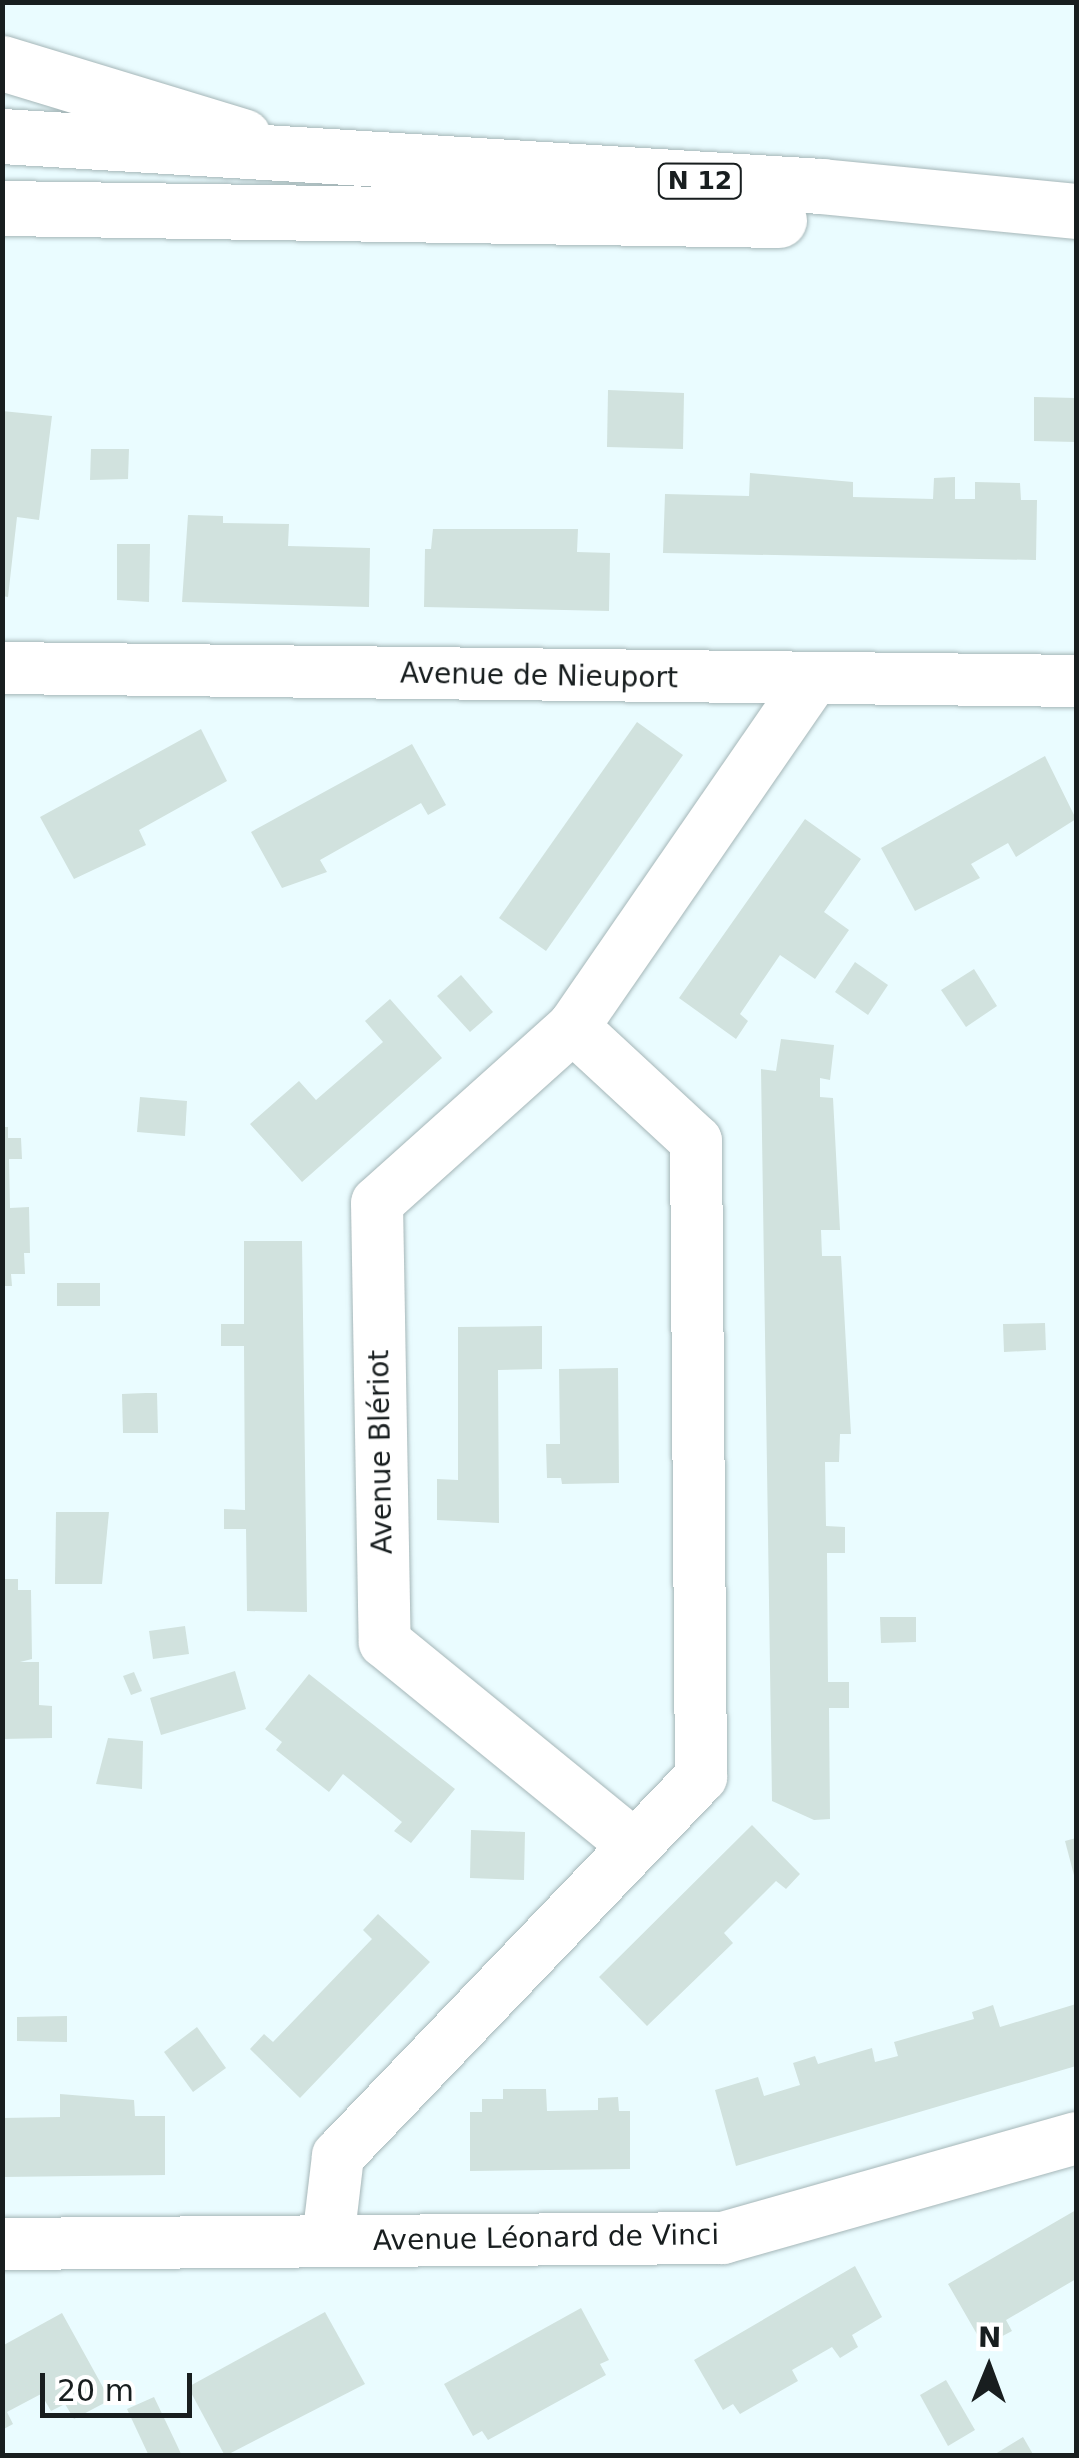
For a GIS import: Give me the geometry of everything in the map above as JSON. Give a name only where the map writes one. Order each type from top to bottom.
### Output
[{"type":"main road","name":"N 12","points":[[10,61],[159,116],[324,156]]},
{"type":"main road","name":"N 12","points":[[2,136],[913,193],[1076,210]]},
{"type":"main road","name":"N 12","points":[[2,208],[504,218],[1076,222]]},
{"type":"main road","points":[[2,232],[504,218]]},
{"type":"street","name":"Avenue de Nieuport","points":[[2,668],[1076,682]]},
{"type":"street","name":"Avenue Blériot","points":[[634,1845],[385,1642],[377,1203],[572,1027],[812,680]]},
{"type":"street","points":[[762,749],[823,711],[1076,712]]},
{"type":"street","points":[[328,2240],[338,2156],[701,1777],[696,1140],[572,1027]]},
{"type":"street","name":"Avenue Léonard de Vinci","points":[[2,2244],[723,2238],[1076,2138]]},
{"type":"building","points":[[608,390],[684,393],[683,449],[607,447]]},
{"type":"building","points":[[1034,397],[1076,398],[1076,442],[1034,441]]},
{"type":"building","points":[[2,411],[52,416],[39,520],[17,517],[8,597],[2,596]]},
{"type":"building","points":[[91,449],[129,449],[128,479],[90,480]]},
{"type":"building","points":[[750,473],[853,482],[853,497],[933,499],[934,478],[955,477],[955,499],[975,499],[975,482],[1020,483],[1021,500],[1037,500],[1036,560],[663,553],[665,494],[749,496]]},
{"type":"building","points":[[188,515],[223,516],[223,523],[289,524],[288,546],[370,548],[369,607],[182,602]]},
{"type":"building","points":[[433,529],[578,529],[577,552],[610,553],[609,611],[424,607],[425,549],[431,549]]},
{"type":"building","points":[[117,544],[150,544],[149,602],[117,600]]},
{"type":"building","points":[[637,722],[683,755],[546,951],[499,918]]},
{"type":"building","points":[[201,729],[227,781],[139,830],[146,845],[74,879],[40,817]]},
{"type":"building","points":[[412,744],[446,805],[428,815],[421,803],[320,860],[327,872],[282,888],[251,832]]},
{"type":"building","points":[[1045,756],[1076,819],[1016,857],[1008,843],[971,864],[980,878],[915,911],[881,848]]},
{"type":"building","points":[[805,819],[861,859],[824,912],[849,930],[815,979],[780,955],[740,1014],[748,1021],[736,1039],[679,998]]},
{"type":"building","points":[[855,962],[888,985],[868,1015],[835,992]]},
{"type":"building","points":[[974,969],[997,1006],[966,1027],[941,990]]},
{"type":"building","points":[[461,975],[493,1012],[470,1032],[437,996]]},
{"type":"building","points":[[390,999],[442,1058],[302,1182],[250,1124],[299,1081],[316,1100],[383,1042],[365,1021]]},
{"type":"building","points":[[781,1039],[834,1045],[830,1080],[820,1078],[820,1097],[833,1098],[840,1230],[821,1230],[822,1256],[841,1256],[851,1434],[840,1434],[839,1462],[825,1462],[826,1526],[845,1527],[845,1553],[827,1553],[828,1682],[849,1682],[849,1708],[829,1708],[830,1819],[814,1820],[772,1801],[761,1069],[776,1071]]},
{"type":"building","points":[[140,1097],[187,1101],[185,1136],[137,1132]]},
{"type":"building","points":[[2,1127],[8,1127],[8,1138],[21,1138],[22,1159],[9,1159],[10,1208],[29,1207],[30,1253],[24,1253],[25,1274],[11,1274],[12,1286],[2,1286]]},
{"type":"building","points":[[244,1241],[302,1241],[307,1612],[247,1611],[246,1529],[224,1529],[224,1509],[245,1510],[244,1346],[221,1346],[221,1324],[244,1324]]},
{"type":"building","points":[[57,1283],[100,1283],[100,1306],[57,1306]]},
{"type":"building","points":[[1045,1323],[1046,1350],[1004,1352],[1003,1324]]},
{"type":"building","points":[[542,1326],[542,1369],[498,1370],[499,1523],[437,1520],[437,1479],[458,1480],[458,1327]]},
{"type":"building","points":[[618,1368],[619,1483],[562,1484],[561,1478],[547,1478],[546,1444],[560,1444],[559,1369]]},
{"type":"building","points":[[157,1393],[158,1433],[123,1433],[122,1394]]},
{"type":"building","points":[[56,1512],[109,1512],[102,1584],[55,1584]]},
{"type":"building","points":[[2,1579],[18,1579],[18,1590],[31,1590],[32,1659],[20,1662],[39,1662],[39,1705],[52,1706],[52,1738],[2,1739]]},
{"type":"building","points":[[880,1617],[916,1617],[916,1642],[881,1643]]},
{"type":"building","points":[[185,1626],[189,1654],[153,1659],[149,1631]]},
{"type":"building","points":[[235,1671],[246,1709],[161,1735],[150,1698]]},
{"type":"building","points":[[134,1672],[142,1691],[131,1695],[123,1676]]},
{"type":"building","points":[[309,1674],[455,1789],[411,1843],[394,1831],[402,1822],[343,1774],[329,1792],[276,1750],[282,1742],[265,1729]]},
{"type":"building","points":[[108,1738],[143,1741],[142,1789],[96,1784]]},
{"type":"building","points":[[752,1825],[800,1874],[786,1889],[776,1881],[724,1933],[733,1943],[647,2026],[599,1977]]},
{"type":"building","points":[[471,1830],[525,1832],[524,1880],[470,1878]]},
{"type":"building","points":[[1076,1838],[1076,1879],[1075,1879],[1065,1841]]},
{"type":"building","points":[[378,1914],[430,1962],[300,2098],[250,2049],[264,2034],[273,2042],[372,1939],[363,1930]]},
{"type":"building","points":[[1076,2004],[1076,2066],[736,2166],[715,2090],[758,2077],[764,2096],[800,2085],[793,2063],[815,2056],[818,2064],[872,2048],[875,2062],[898,2056],[894,2042],[974,2019],[972,2012],[993,2005],[1000,2027]]},
{"type":"building","points":[[67,2016],[67,2042],[17,2041],[17,2017]]},
{"type":"building","points":[[197,2027],[226,2068],[193,2092],[164,2052]]},
{"type":"building","points":[[503,2089],[546,2089],[547,2111],[598,2110],[598,2098],[618,2097],[619,2111],[630,2111],[630,2169],[470,2171],[470,2112],[482,2112],[482,2099],[503,2099]]},
{"type":"building","points":[[60,2094],[134,2100],[135,2116],[165,2116],[165,2175],[2,2177],[2,2118],[60,2117]]},
{"type":"building","points":[[1076,2210],[1076,2279],[1006,2320],[1012,2331],[995,2340],[988,2329],[978,2336],[948,2284]]},
{"type":"building","points":[[855,2266],[882,2317],[852,2335],[858,2347],[840,2358],[832,2347],[792,2370],[798,2381],[740,2414],[733,2404],[723,2410],[694,2360]]},
{"type":"building","points":[[581,2308],[609,2360],[600,2364],[606,2375],[488,2440],[482,2431],[473,2436],[444,2384]]},
{"type":"building","points":[[325,2312],[365,2384],[225,2456],[188,2387]]},
{"type":"building","points":[[62,2313],[110,2400],[74,2419],[65,2404],[51,2411],[41,2394],[7,2412],[13,2424],[2,2430],[2,2346]]},
{"type":"building","points":[[946,2380],[975,2430],[948,2446],[920,2395]]},
{"type":"building","points":[[154,2397],[182,2456],[149,2456],[127,2409]]},
{"type":"building","points":[[1023,2437],[1034,2456],[992,2456]]}]
